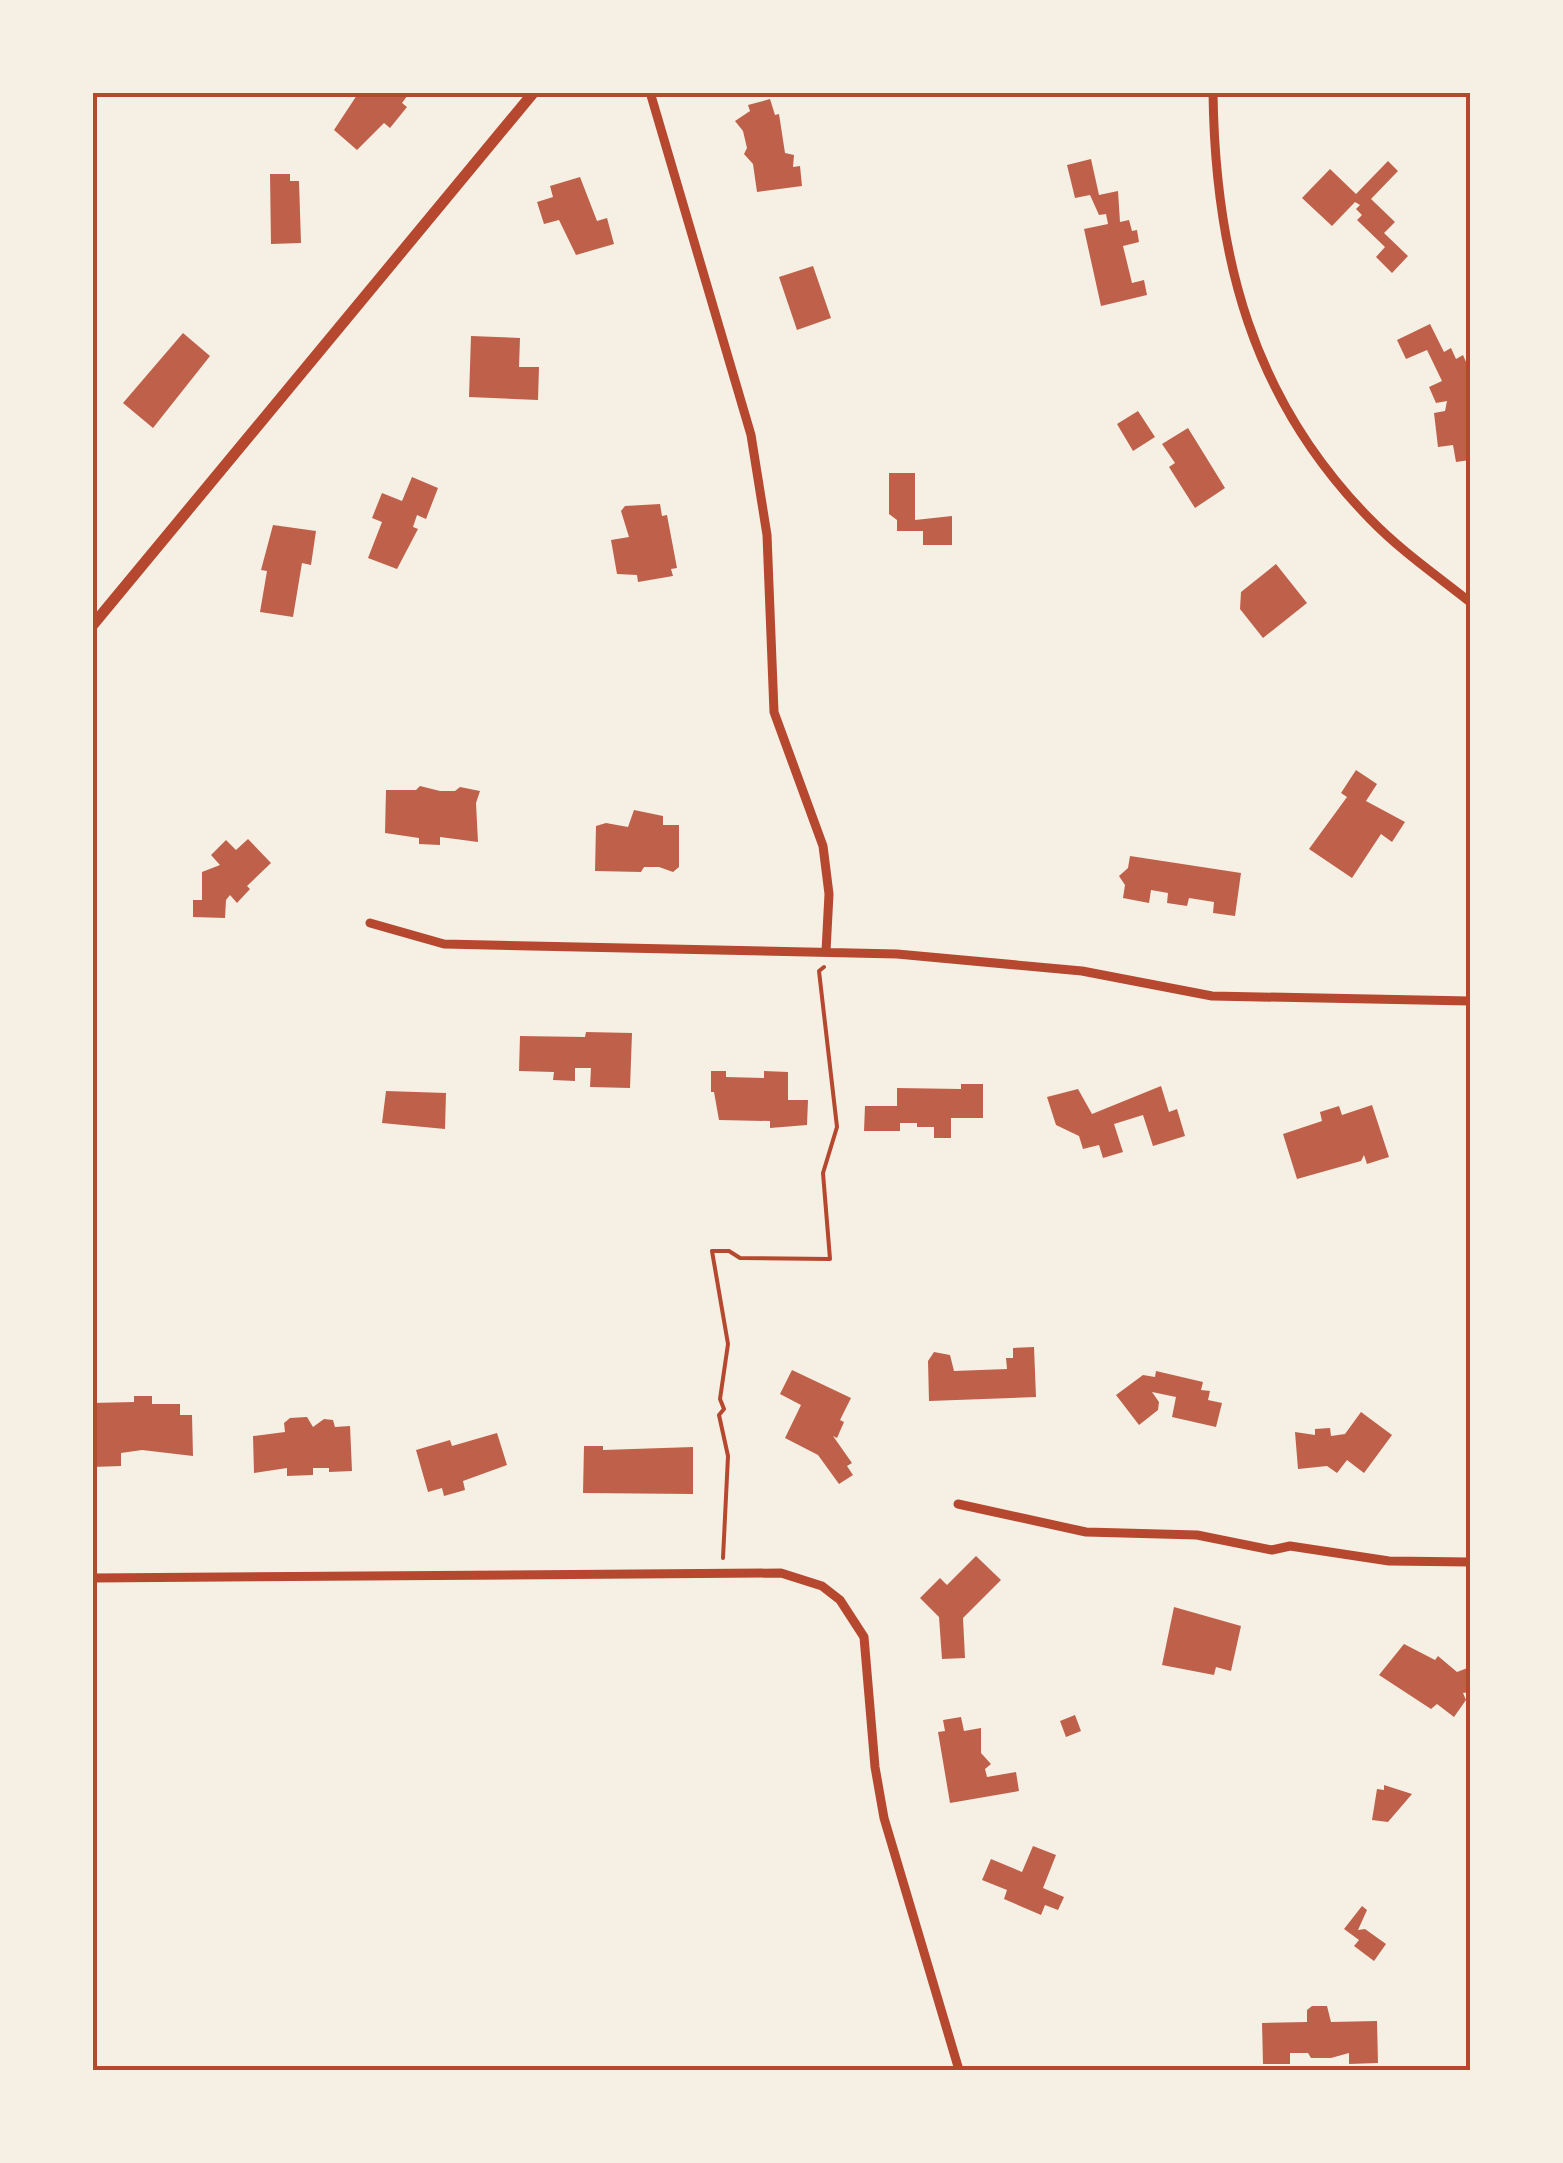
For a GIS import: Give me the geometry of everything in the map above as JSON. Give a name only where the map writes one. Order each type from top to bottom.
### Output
[{"type":"main road","points":[[92,626],[534,92]]},
{"type":"street","points":[[650,92],[761,485],[774,712],[823,846],[829,894],[825,951]]},
{"type":"street","points":[[1213,92],[1214,172],[1230,267],[1243,313],[1282,402],[1308,443],[1368,518],[1470,602]]},
{"type":"street","points":[[370,923],[444,944],[825,951],[1082,971],[1212,996],[1470,1001]]},
{"type":"street","points":[[958,1504],[1086,1532],[1197,1535],[1272,1550],[1290,1546],[1389,1561],[1470,1562]]},
{"type":"street","points":[[92,1578],[722,1573],[802,1577],[840,1600],[855,1619],[868,1659],[870,1726],[884,1818],[959,2070]]},
{"type":"path","points":[[722,1573],[728,1456],[719,1415],[724,1408],[720,1399],[728,1344],[712,1251],[729,1251],[740,1258],[780,1255],[830,1259],[824,1173],[837,1127],[820,972],[826,965],[825,951]]},
{"type":"building","points":[[359,92],[410,92],[402,103],[407,107],[390,128],[384,123],[357,150],[334,130]]},
{"type":"building","points":[[770,99],[775,115],[779,114],[785,153],[794,155],[793,167],[800,166],[802,186],[757,192],[753,164],[744,154],[747,148],[743,131],[735,121],[750,111],[748,105]]},
{"type":"building","points":[[1091,159],[1099,195],[1118,191],[1120,222],[1129,220],[1132,231],[1137,230],[1139,242],[1123,246],[1132,283],[1144,280],[1147,295],[1101,306],[1084,229],[1108,224],[1106,214],[1099,215],[1090,195],[1075,198],[1067,165]]},
{"type":"building","points":[[1388,161],[1398,171],[1371,199],[1395,222],[1384,233],[1408,256],[1392,273],[1376,257],[1385,247],[1357,220],[1362,215],[1356,209],[1360,205],[1355,202],[1332,226],[1302,198],[1330,169],[1356,194]]},
{"type":"building","points":[[270,174],[290,174],[290,181],[299,181],[301,243],[271,244]]},
{"type":"building","points":[[580,177],[597,221],[607,218],[614,244],[576,255],[559,220],[544,224],[537,202],[553,197],[550,186]]},
{"type":"building","points":[[813,266],[831,318],[797,330],[779,277]]},
{"type":"building","points":[[1430,324],[1444,352],[1451,348],[1456,359],[1463,355],[1470,371],[1466,376],[1470,386],[1470,460],[1456,462],[1453,445],[1438,447],[1434,413],[1445,411],[1447,401],[1436,403],[1429,387],[1442,381],[1427,350],[1406,359],[1397,340]]},
{"type":"building","points":[[183,333],[210,356],[153,428],[123,403]]},
{"type":"building","points":[[471,336],[520,338],[519,367],[539,367],[538,400],[469,397]]},
{"type":"building","points":[[1138,411],[1155,437],[1133,451],[1117,424]]},
{"type":"building","points":[[1188,428],[1225,488],[1195,508],[1169,467],[1175,463],[1162,444]]},
{"type":"building","points":[[889,473],[915,473],[915,520],[952,516],[952,545],[923,545],[923,531],[897,531],[897,520],[889,514]]},
{"type":"building","points":[[412,477],[438,488],[426,519],[417,515],[413,527],[418,529],[397,569],[368,558],[382,522],[372,518],[382,493],[402,501]]},
{"type":"building","points":[[660,504],[662,516],[667,515],[677,568],[671,569],[673,576],[638,582],[637,575],[617,574],[611,540],[629,537],[621,511],[625,506]]},
{"type":"building","points":[[273,525],[316,531],[311,565],[302,563],[293,617],[260,612],[267,571],[261,570]]},
{"type":"building","points":[[1276,564],[1307,603],[1263,638],[1240,609],[1241,592]]},
{"type":"building","points":[[1356,770],[1377,784],[1366,801],[1405,822],[1392,842],[1381,834],[1352,878],[1309,849],[1347,797],[1341,793]]},
{"type":"building","points":[[420,786],[440,791],[460,787],[480,791],[476,803],[478,842],[440,837],[440,845],[419,844],[419,838],[385,833],[386,790],[416,790]]},
{"type":"building","points":[[634,810],[663,816],[663,825],[679,825],[679,867],[673,872],[659,867],[644,867],[641,872],[595,871],[596,826],[606,823],[628,827]]},
{"type":"building","points":[[248,839],[271,863],[247,886],[250,889],[237,903],[230,895],[225,918],[193,917],[193,900],[202,900],[202,872],[220,865],[211,855],[226,840],[236,850]]},
{"type":"building","points":[[1130,856],[1241,873],[1235,916],[1213,913],[1214,902],[1189,898],[1187,906],[1167,903],[1168,893],[1151,890],[1149,903],[1123,898],[1125,885],[1119,876],[1128,868]]},
{"type":"building","points":[[586,1032],[632,1033],[630,1088],[590,1087],[591,1068],[575,1068],[575,1081],[553,1080],[554,1072],[519,1071],[520,1036],[585,1037]]},
{"type":"building","points":[[711,1071],[726,1071],[726,1077],[764,1078],[764,1071],[788,1072],[788,1100],[808,1100],[807,1125],[770,1128],[770,1121],[719,1120],[711,1092]]},
{"type":"building","points":[[961,1084],[983,1084],[983,1118],[951,1118],[951,1138],[934,1138],[934,1127],[917,1127],[917,1123],[900,1123],[900,1131],[864,1131],[865,1106],[897,1106],[897,1088],[961,1089]]},
{"type":"building","points":[[1161,1086],[1169,1112],[1177,1109],[1185,1136],[1153,1146],[1143,1115],[1114,1124],[1123,1152],[1103,1158],[1099,1145],[1083,1149],[1079,1136],[1056,1125],[1047,1097],[1078,1089],[1092,1114]]},
{"type":"building","points":[[386,1091],[446,1093],[445,1129],[382,1123]]},
{"type":"building","points":[[1372,1105],[1389,1157],[1367,1164],[1364,1155],[1361,1161],[1297,1179],[1283,1134],[1322,1121],[1320,1112],[1339,1106],[1342,1115]]},
{"type":"building","points":[[1034,1347],[1036,1397],[929,1401],[928,1361],[934,1352],[950,1355],[954,1371],[1007,1369],[1006,1358],[1013,1358],[1013,1348]]},
{"type":"building","points":[[792,1370],[851,1398],[840,1420],[844,1422],[837,1438],[833,1436],[852,1463],[847,1466],[853,1475],[839,1484],[818,1455],[785,1438],[801,1405],[780,1394]]},
{"type":"building","points":[[1156,1371],[1203,1382],[1201,1390],[1210,1391],[1208,1400],[1222,1403],[1216,1427],[1172,1417],[1176,1397],[1152,1392],[1159,1402],[1158,1410],[1139,1425],[1116,1395],[1143,1375],[1155,1377]]},
{"type":"building","points":[[134,1396],[152,1396],[152,1404],[180,1404],[180,1415],[192,1415],[193,1456],[142,1450],[121,1453],[121,1466],[92,1467],[92,1403],[134,1402]]},
{"type":"building","points":[[1361,1412],[1392,1435],[1364,1473],[1347,1460],[1337,1473],[1327,1466],[1298,1469],[1295,1432],[1315,1435],[1315,1429],[1330,1428],[1331,1436],[1345,1434]]},
{"type":"building","points":[[307,1417],[313,1427],[324,1419],[333,1420],[335,1427],[350,1426],[352,1471],[313,1468],[313,1475],[287,1476],[287,1468],[254,1473],[253,1436],[285,1432],[284,1423],[290,1418]]},
{"type":"building","points":[[497,1433],[507,1465],[463,1481],[465,1490],[444,1496],[442,1488],[428,1492],[416,1450],[450,1440],[452,1446]]},
{"type":"building","points":[[584,1446],[603,1446],[603,1450],[693,1447],[693,1494],[583,1493]]},
{"type":"building","points":[[976,1556],[1001,1580],[963,1618],[965,1658],[942,1659],[939,1617],[920,1598],[940,1578],[947,1585]]},
{"type":"building","points":[[1174,1607],[1241,1626],[1231,1671],[1216,1667],[1214,1675],[1162,1665]]},
{"type":"building","points":[[1404,1644],[1435,1660],[1438,1656],[1457,1672],[1470,1667],[1470,1692],[1463,1693],[1466,1700],[1454,1717],[1437,1704],[1431,1709],[1379,1675]]},
{"type":"building","points":[[1075,1715],[1081,1731],[1066,1737],[1060,1721]]},
{"type":"building","points":[[961,1717],[964,1731],[981,1728],[981,1753],[991,1764],[985,1769],[987,1777],[1016,1772],[1019,1791],[950,1803],[938,1732],[945,1731],[943,1720]]},
{"type":"building","points":[[1384,1785],[1412,1794],[1388,1822],[1372,1820],[1377,1789],[1384,1790]]},
{"type":"building","points":[[1033,1846],[1056,1855],[1043,1888],[1064,1897],[1058,1910],[1045,1905],[1041,1915],[1004,1899],[1007,1890],[982,1880],[991,1859],[1022,1872]]},
{"type":"building","points":[[1362,1906],[1367,1910],[1358,1930],[1365,1929],[1386,1944],[1374,1961],[1354,1946],[1359,1940],[1344,1929]]},
{"type":"building","points":[[1327,2006],[1331,2022],[1377,2021],[1378,2063],[1349,2064],[1349,2053],[1311,2058],[1308,2053],[1290,2053],[1290,2064],[1263,2064],[1262,2023],[1307,2022],[1307,2010]]}]
